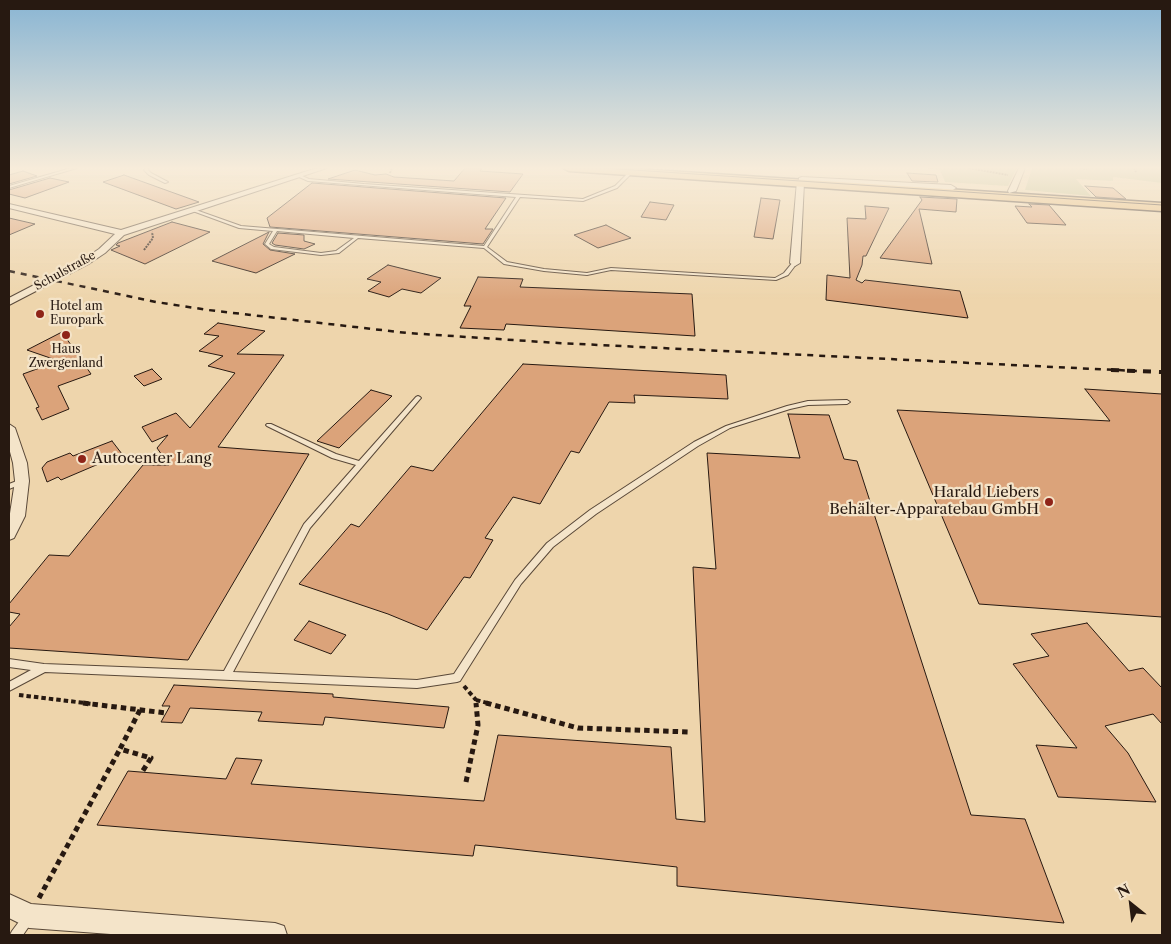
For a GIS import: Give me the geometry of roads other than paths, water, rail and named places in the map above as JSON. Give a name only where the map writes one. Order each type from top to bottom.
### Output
[{"type":"street","name":"Schulstraße","points":[[34,212],[121,233]]},
{"type":"street","points":[[121,233],[186,212]]},
{"type":"street","points":[[795,263],[800,212]]},
{"type":"street","name":"Schulstraße","points":[[9,302],[86,261],[102,251],[121,233]]},
{"type":"street","points":[[9,428],[20,463],[22,481],[18,516],[9,534]]},
{"type":"street","points":[[18,919],[104,929],[275,935]]},
{"type":"lane","points":[[198,212],[240,227],[485,248],[506,263],[544,270],[587,274],[610,269],[776,279],[786,274],[795,263]]},
{"type":"lane","points":[[485,248],[508,212]]},
{"type":"lane","points":[[275,231],[267,244],[272,248],[321,254],[337,252],[356,238]]},
{"type":"lane","points":[[226,676],[307,526],[418,398]]},
{"type":"lane","points":[[9,663],[44,668],[417,684],[457,678],[518,582],[550,545],[593,512],[696,444],[728,427],[788,407],[808,403],[847,402]]},
{"type":"lane","points":[[269,425],[334,456],[360,464]]},
{"type":"lane","points":[[9,487],[22,481]]},
{"type":"lane","points":[[9,687],[44,668]]},
{"type":"railway","points":[[9,271],[156,302],[208,310],[407,333],[558,343],[1137,371]]},
{"type":"railway","points":[[1111,370],[1162,372]]},
{"type":"place","name":"Hotel am Europark","points":[[40,314]]},
{"type":"place","name":"Haus Zwergenland","points":[[66,335]]},
{"type":"place","name":"Autocenter Lang","points":[[82,459]]},
{"type":"place","name":"Harald Liebers Behälter-Apparatebau GmbH","points":[[1049,502]]}]
